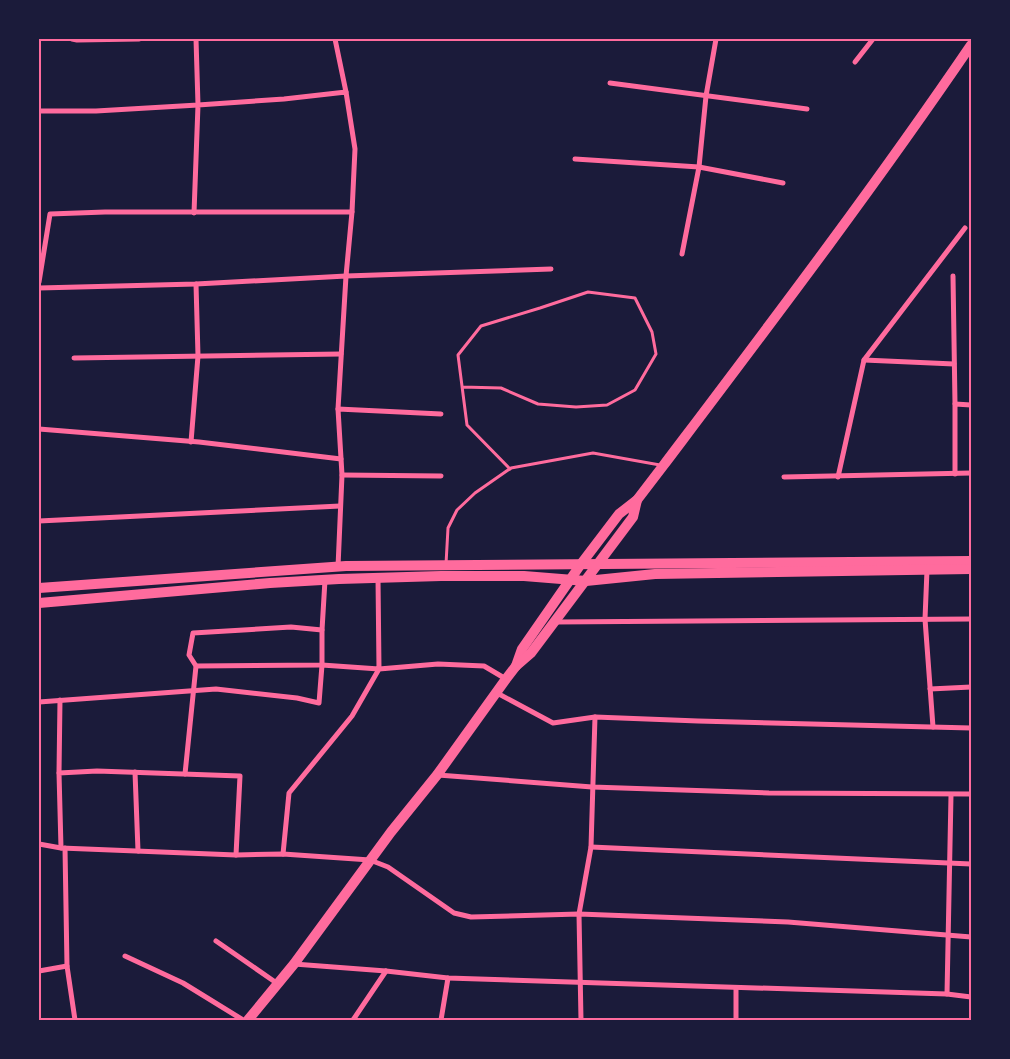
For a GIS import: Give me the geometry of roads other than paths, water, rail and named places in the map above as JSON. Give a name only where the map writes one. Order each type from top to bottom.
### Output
[{"type":"main road","points":[[516,666],[522,649],[581,564],[619,514],[637,500],[664,466],[843,227],[971,45]]},
{"type":"main road","points":[[248,1020],[294,964],[370,860],[437,775],[516,666],[531,653],[586,581],[633,517],[637,500]]},
{"type":"main road","points":[[39,588],[338,567],[971,561]]},
{"type":"main road","points":[[39,603],[325,580],[378,578],[524,576],[586,581],[656,574],[971,569]]},
{"type":"street","points":[[72,39],[139,39]]},
{"type":"street","points":[[194,213],[198,105],[196,39]]},
{"type":"street","points":[[335,39],[355,149],[338,409],[342,475],[338,567]]},
{"type":"street","points":[[682,254],[699,167],[706,96],[716,39]]},
{"type":"street","points":[[855,62],[873,39]]},
{"type":"street","points":[[610,83],[807,109]]},
{"type":"street","points":[[39,111],[96,111],[198,105],[284,99],[346,92]]},
{"type":"street","points":[[575,158],[699,167],[783,182]]},
{"type":"street","points":[[39,282],[50,214],[105,212],[352,212]]},
{"type":"street","points":[[838,477],[864,360],[964,228]]},
{"type":"street","points":[[39,288],[196,284],[346,276],[550,269]]},
{"type":"street","points":[[953,276],[955,474]]},
{"type":"street","points":[[191,442],[198,356],[196,284]]},
{"type":"street","points":[[74,358],[341,354]]},
{"type":"street","points":[[864,360],[954,364]]},
{"type":"street","points":[[955,404],[971,405]]},
{"type":"street","points":[[338,409],[441,414]]},
{"type":"street","points":[[39,429],[191,442],[340,459]]},
{"type":"street","points":[[784,477],[971,474]]},
{"type":"street","points":[[342,475],[441,476]]},
{"type":"street","points":[[39,521],[340,506]]},
{"type":"street","points":[[927,570],[924,619],[933,727]]},
{"type":"street","points":[[282,854],[289,793],[352,716],[379,669],[378,578]]},
{"type":"street","points":[[39,702],[216,689],[297,698],[319,704],[325,580]]},
{"type":"street","points":[[554,622],[971,619]]},
{"type":"street","points":[[185,774],[196,666],[189,656],[193,632],[291,627],[322,630]]},
{"type":"street","points":[[196,666],[322,665],[379,669],[438,664],[484,666],[506,679]]},
{"type":"street","points":[[930,690],[971,687]]},
{"type":"street","points":[[496,692],[553,723],[595,717],[698,722],[971,728]]},
{"type":"street","points":[[60,700],[60,772],[67,966],[75,1020]]},
{"type":"street","points":[[581,1020],[579,914],[591,848],[595,717]]},
{"type":"street","points":[[60,772],[134,772],[240,776],[236,855]]},
{"type":"street","points":[[134,772],[138,851]]},
{"type":"street","points":[[437,775],[592,787],[769,793],[971,794]]},
{"type":"street","points":[[947,994],[951,795]]},
{"type":"street","points":[[39,844],[63,848],[236,855],[282,854],[370,860],[388,867],[454,914],[472,917],[579,914],[788,922],[971,937]]},
{"type":"street","points":[[591,848],[971,864]]},
{"type":"street","points":[[216,941],[278,984]]},
{"type":"street","points":[[125,956],[183,983],[243,1020]]},
{"type":"street","points":[[294,964],[448,978],[947,994],[971,997]]},
{"type":"street","points":[[39,971],[67,966]]},
{"type":"street","points":[[353,1020],[386,971]]},
{"type":"street","points":[[448,978],[441,1020],[448,1020]]},
{"type":"street","points":[[736,988],[736,1020]]},
{"type":"lane","points":[[462,387],[501,388],[538,404],[576,407],[607,405],[635,390],[656,354],[652,332],[635,298],[588,292],[481,326],[458,355],[462,387],[467,426],[510,469]]},
{"type":"lane","points":[[446,565],[448,528],[457,510],[475,493],[510,469],[593,453],[664,466]]}]
